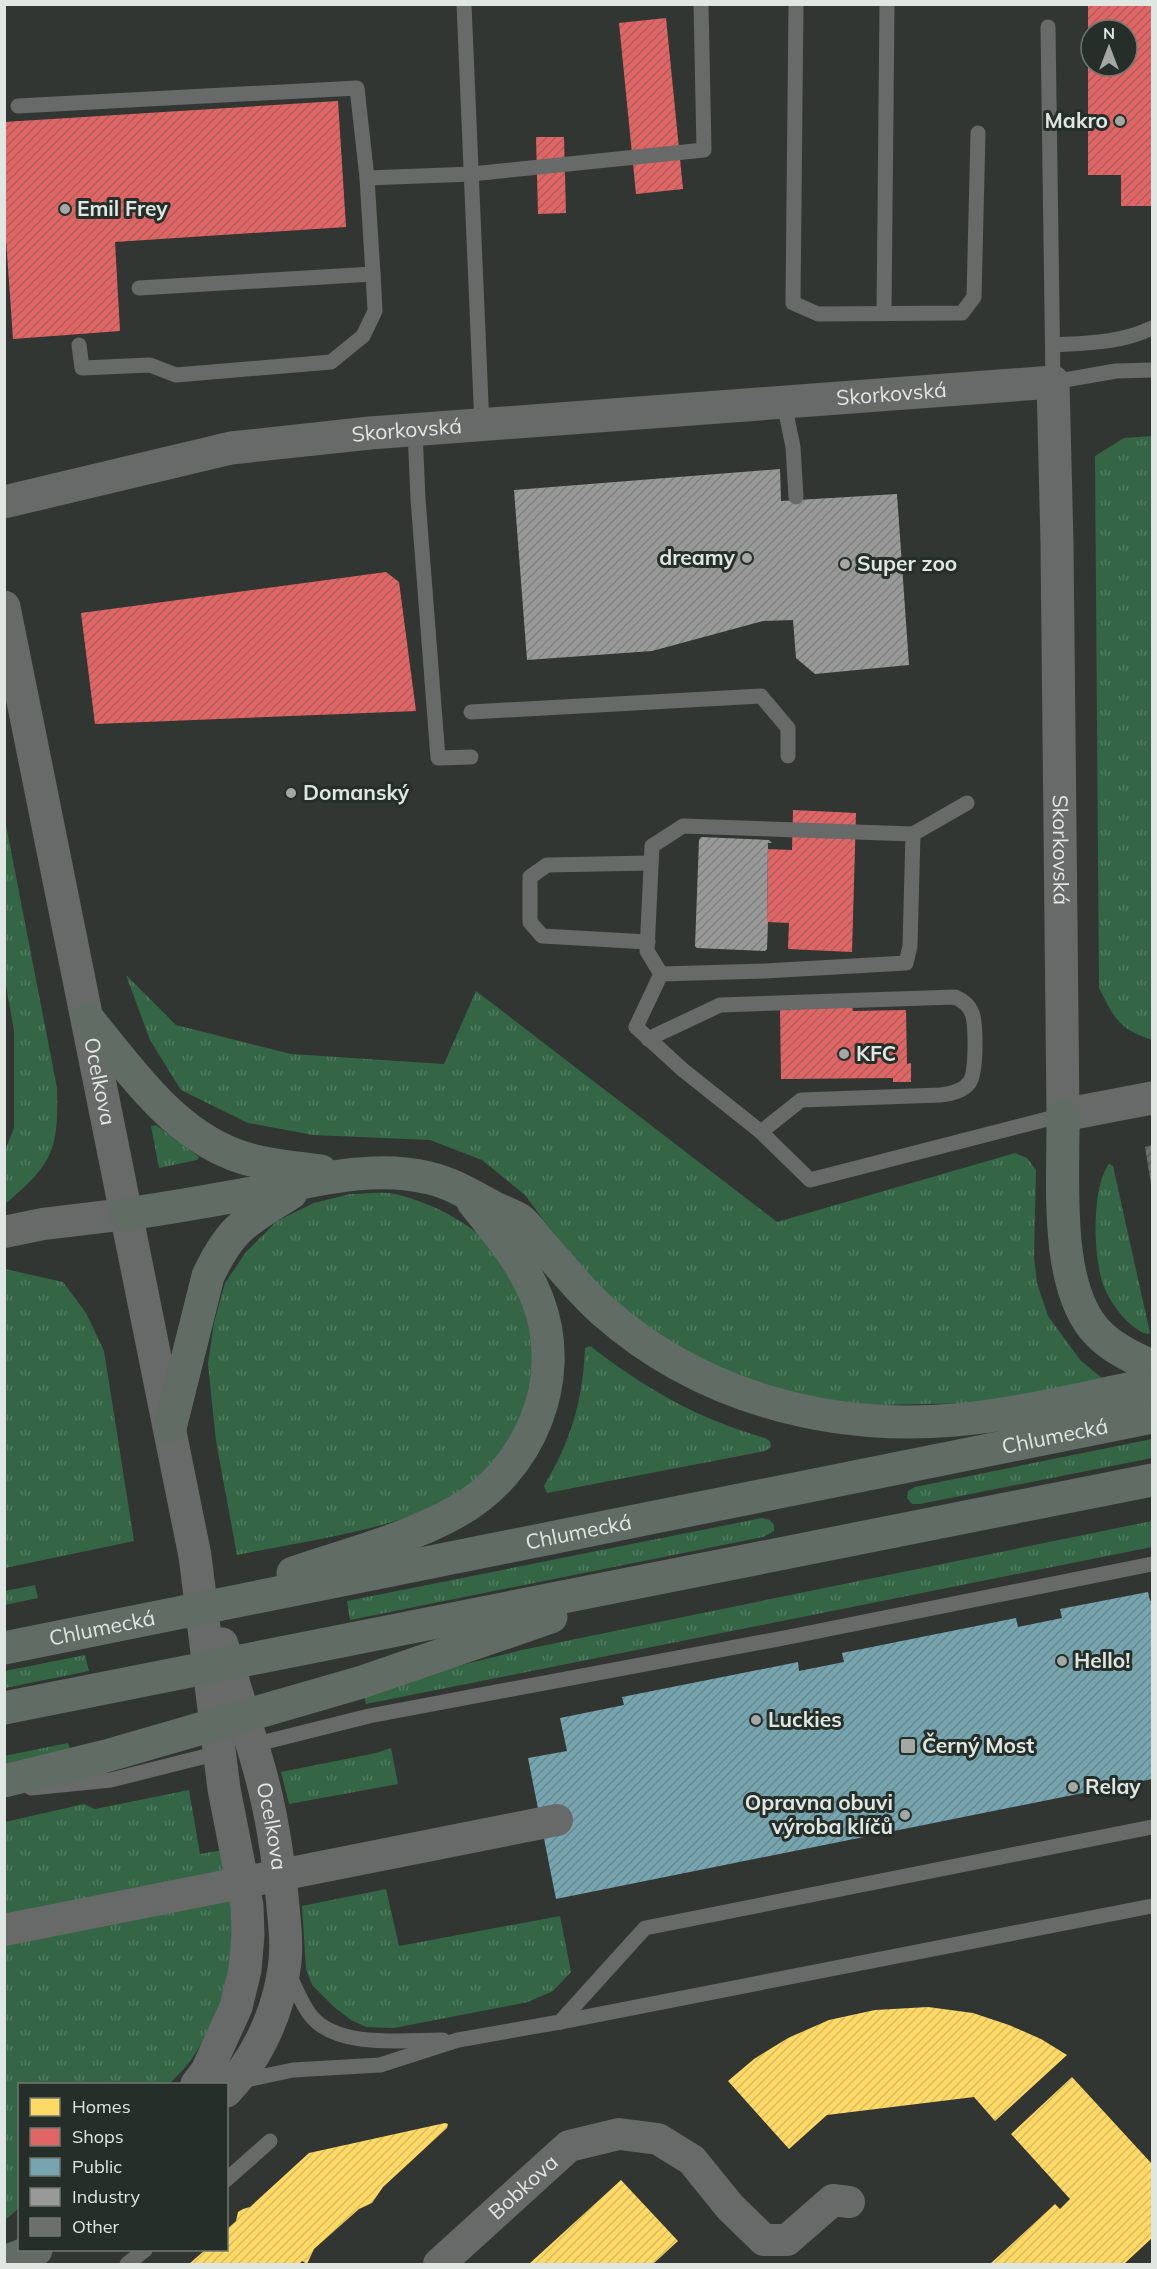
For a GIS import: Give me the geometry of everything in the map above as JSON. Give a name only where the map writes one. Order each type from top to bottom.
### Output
[{"type":"main road","points":[[88,1019],[158,1102],[197,1135],[236,1155],[261,1162],[350,1175]]},
{"type":"main road","points":[[1063,1115],[1064,1243],[1075,1293],[1084,1314],[1098,1333],[1134,1358],[1152,1366]]},
{"type":"main road","points":[[126,1214],[350,1175],[382,1172],[417,1175],[441,1181],[520,1221],[593,1302],[624,1330],[655,1352],[724,1388],[766,1402],[810,1413],[858,1419],[954,1420],[993,1415],[1152,1384]]},
{"type":"main road","points":[[170,1428],[208,1276],[224,1245],[248,1220],[309,1182]]},
{"type":"main road","points":[[340,1569],[457,1512],[479,1497],[518,1456],[531,1435],[539,1413],[545,1391],[548,1345],[546,1325],[538,1301],[516,1256],[467,1194]]},
{"type":"main road","name":"Chlumecká","points":[[4,1648],[168,1616],[340,1569],[1152,1417]]},
{"type":"main road","points":[[4,1708],[1152,1480]]},
{"type":"main road","points":[[4,1780],[109,1768],[670,1576]]},
{"type":"main road","points":[[4,2262],[33,2251]]},
{"type":"street","name":"Skorkovská","points":[[4,502],[231,448],[415,430],[1053,382],[1058,543],[1063,1115]]},
{"type":"street","name":"Ocelkova","points":[[4,607],[195,1556],[224,1789],[247,1906],[248,1935],[245,1970],[236,2007],[207,2072],[199,2083]]},
{"type":"street","points":[[1063,1115],[1152,1098]]},
{"type":"street","points":[[4,1232],[44,1224],[126,1214]]},
{"type":"street","name":"Ocelkova","points":[[195,1556],[262,1781],[272,1827],[280,1883],[285,1967],[278,1999],[249,2064],[229,2086]]},
{"type":"street","points":[[4,1930],[557,1820]]},
{"type":"street","name":"Bobkova","points":[[439,2265],[569,2145],[619,2134],[658,2139],[667,2144],[692,2160],[730,2207],[764,2240],[787,2240]]},
{"type":"street","points":[[760,2265],[832,2200],[849,2202]]},
{"type":"street","points":[[29,2265],[46,2251]]},
{"type":"lane","points":[[464,4],[482,426]]},
{"type":"lane","points":[[367,178],[472,174],[704,150],[701,4]]},
{"type":"lane","points":[[796,4],[794,303],[818,314],[962,313],[974,297],[978,134]]},
{"type":"lane","points":[[884,313],[887,4]]},
{"type":"lane","points":[[1048,27],[1053,382],[1116,371],[1152,370]]},
{"type":"lane","points":[[18,106],[357,88],[367,178],[375,311],[363,336],[331,362],[176,375],[150,365],[82,368],[79,345]]},
{"type":"lane","points":[[139,288],[373,274]]},
{"type":"lane","points":[[1053,345],[1113,341],[1135,336],[1152,328]]},
{"type":"lane","points":[[784,403],[793,447],[796,496]]},
{"type":"lane","points":[[415,430],[418,499],[438,758],[471,757]]},
{"type":"lane","points":[[471,712],[761,696],[788,728],[788,756]]},
{"type":"lane","points":[[661,974],[647,951],[652,846],[683,826],[913,834],[967,802]]},
{"type":"lane","points":[[661,974],[906,963],[910,946],[913,834]]},
{"type":"lane","points":[[648,942],[542,936],[530,922],[530,877],[547,865],[651,863]]},
{"type":"lane","points":[[661,974],[636,1027],[761,1132],[810,1180],[1063,1115]]},
{"type":"lane","points":[[648,1039],[720,1005],[955,997],[970,1009],[973,1016],[973,1077],[968,1085],[952,1094],[801,1100],[761,1132]]},
{"type":"lane","points":[[4,1791],[369,1716],[789,1637],[1152,1564]]},
{"type":"lane","points":[[560,2022],[645,1928],[1152,1827]]},
{"type":"lane","points":[[229,2086],[292,2070],[380,2065],[458,2040],[1152,1906]]},
{"type":"lane","points":[[285,1967],[312,2017],[333,2032],[362,2040],[458,2040]]},
{"type":"lane","points":[[228,2178],[270,2141]]},
{"type":"lane","points":[[127,2265],[144,2251]]},
{"type":"green space","points":[[1152,436],[1152,1040],[1132,1031],[1119,1021],[1109,1008],[1099,988],[1095,456],[1124,438]]},
{"type":"green space","points":[[5,820],[57,1088],[57,1109],[54,1142],[43,1167],[5,1204],[5,1151],[14,1128],[14,1031],[4,974]]},
{"type":"green space","points":[[126,975],[176,1025],[291,1054],[444,1064],[476,991],[777,1222],[1015,1153],[1027,1158],[1036,1170],[1034,1257],[1037,1283],[1048,1316],[1081,1361],[1107,1382],[972,1403],[879,1405],[833,1404],[737,1377],[657,1337],[585,1276],[525,1195],[482,1160],[430,1140],[313,1135],[248,1123],[181,1090],[150,1040]]},
{"type":"green space","points":[[156,1125],[199,1157],[197,1160],[159,1168],[151,1126]]},
{"type":"green space","points":[[1109,1164],[1113,1166],[1150,1333],[1147,1334],[1134,1327],[1121,1315],[1107,1294],[1100,1275],[1096,1242],[1097,1206],[1103,1175]]},
{"type":"green space","points":[[390,1193],[424,1203],[468,1226],[493,1247],[502,1258],[531,1319],[533,1330],[534,1343],[529,1385],[519,1422],[495,1461],[477,1481],[456,1497],[428,1510],[363,1530],[237,1555],[216,1441],[208,1364],[214,1323],[225,1283],[246,1252],[277,1221],[314,1203],[350,1194]]},
{"type":"green space","points":[[5,1269],[63,1282],[86,1313],[104,1351],[134,1541],[5,1568]]},
{"type":"green space","points":[[590,1346],[631,1376],[673,1401],[716,1421],[765,1438],[770,1441],[771,1447],[765,1451],[547,1493],[544,1486],[562,1453],[574,1420],[582,1385],[585,1348]]},
{"type":"green space","points":[[1152,1439],[1152,1458],[920,1504],[912,1504],[907,1498],[908,1491],[915,1487]]},
{"type":"green space","points":[[762,1518],[770,1520],[774,1525],[774,1531],[763,1537],[350,1620],[347,1601]]},
{"type":"green space","points":[[1152,1521],[1152,1547],[366,1704],[364,1695],[450,1668],[522,1650]]},
{"type":"green space","points":[[35,1585],[38,1598],[5,1605],[5,1591]]},
{"type":"green space","points":[[85,1655],[89,1671],[5,1688],[5,1671]]},
{"type":"green space","points":[[68,1743],[70,1749],[5,1765],[4,1756]]},
{"type":"green space","points":[[391,1748],[398,1784],[289,1804],[281,1772]]},
{"type":"green space","points":[[189,1790],[200,1854],[223,1850],[233,1936],[229,1973],[218,2008],[203,2042],[191,2061],[170,2083],[18,2083],[18,2209],[5,2220],[5,1822],[84,1804],[95,1809]]},
{"type":"green space","points":[[386,1889],[399,1946],[560,1916],[571,1972],[553,1991],[528,2002],[394,2028],[366,2027],[351,2020],[334,2007],[312,1985],[306,1969],[302,1906]]},
{"type":"building: Homes","points":[[928,2007],[973,2013],[1009,2025],[1041,2039],[1067,2055],[995,2121],[974,2097],[827,2115],[789,2149],[728,2081],[754,2059],[788,2038],[829,2020],[875,2010]]},
{"type":"building: Homes","points":[[1072,2077],[1152,2164],[1152,2238],[1124,2264],[990,2264],[1055,2204],[1060,2209],[1070,2199],[1011,2134]]},
{"type":"building: Homes","points":[[448,2124],[447,2128],[383,2187],[372,2203],[359,2209],[314,2249],[307,2264],[302,2261],[299,2264],[189,2264],[204,2251],[228,2251],[228,2228],[236,2221],[238,2212],[250,2207],[309,2153]]},
{"type":"building: Homes","points":[[621,2180],[678,2241],[653,2264],[529,2264]]},
{"type":"building: Shops","name":"Makro","points":[[1088,4],[1152,4],[1152,206],[1121,206],[1121,175],[1088,175],[1088,78],[1139,78],[1139,18],[1088,18]]},
{"type":"building: Shops","points":[[666,18],[683,189],[636,194],[619,23]]},
{"type":"building: Shops","points":[[338,101],[346,227],[115,242],[120,331],[13,339],[4,211],[4,122]]},
{"type":"building: Shops","points":[[536,137],[564,137],[566,213],[538,214]]},
{"type":"building: Shops","points":[[386,572],[399,582],[416,711],[95,724],[81,613]]},
{"type":"building: Shops","points":[[793,810],[856,813],[852,952],[788,949],[789,923],[767,922],[768,849],[792,850]]},
{"type":"building: Shops","name":"KFC","points":[[852,1007],[853,1011],[906,1010],[907,1064],[911,1063],[911,1082],[893,1082],[893,1078],[781,1079],[780,1008]]},
{"type":"building: Public","points":[[1148,1592],[1150,1601],[1152,1600],[1152,1779],[556,1899],[528,1758],[567,1751],[560,1718],[624,1705],[622,1697],[798,1662],[799,1671],[844,1662],[842,1653],[1016,1618],[1018,1627],[1062,1618],[1060,1609]]},
{"type":"building: Industry","points":[[780,469],[781,501],[897,494],[909,665],[815,674],[796,658],[793,620],[763,621],[652,651],[527,660],[514,490]]},
{"type":"building: Industry","points":[[701,837],[769,840],[772,843],[768,843],[768,922],[765,951],[697,948],[695,946],[699,840]]},
{"type":"building: Other","points":[[1152,1145],[1152,1184],[1151,1184],[1145,1147]]},
{"type":"place","name":"Makro","points":[[1120,121]]},
{"type":"place","name":"Emil Frey","points":[[65,209]]},
{"type":"place","name":"dreamy","points":[[747,558]]},
{"type":"place","name":"Super zoo","points":[[845,564]]},
{"type":"place","name":"Domanský","points":[[291,793]]},
{"type":"place","name":"KFC","points":[[844,1054]]},
{"type":"place","name":"Hello!","points":[[1062,1661]]},
{"type":"place","name":"Luckies","points":[[756,1720]]},
{"type":"place","name":"Černý Most","points":[[908,1746]]},
{"type":"place","name":"Relay","points":[[1073,1787]]},
{"type":"place","name":"Opravna obuvi výroba klíčů","points":[[905,1815]]}]
